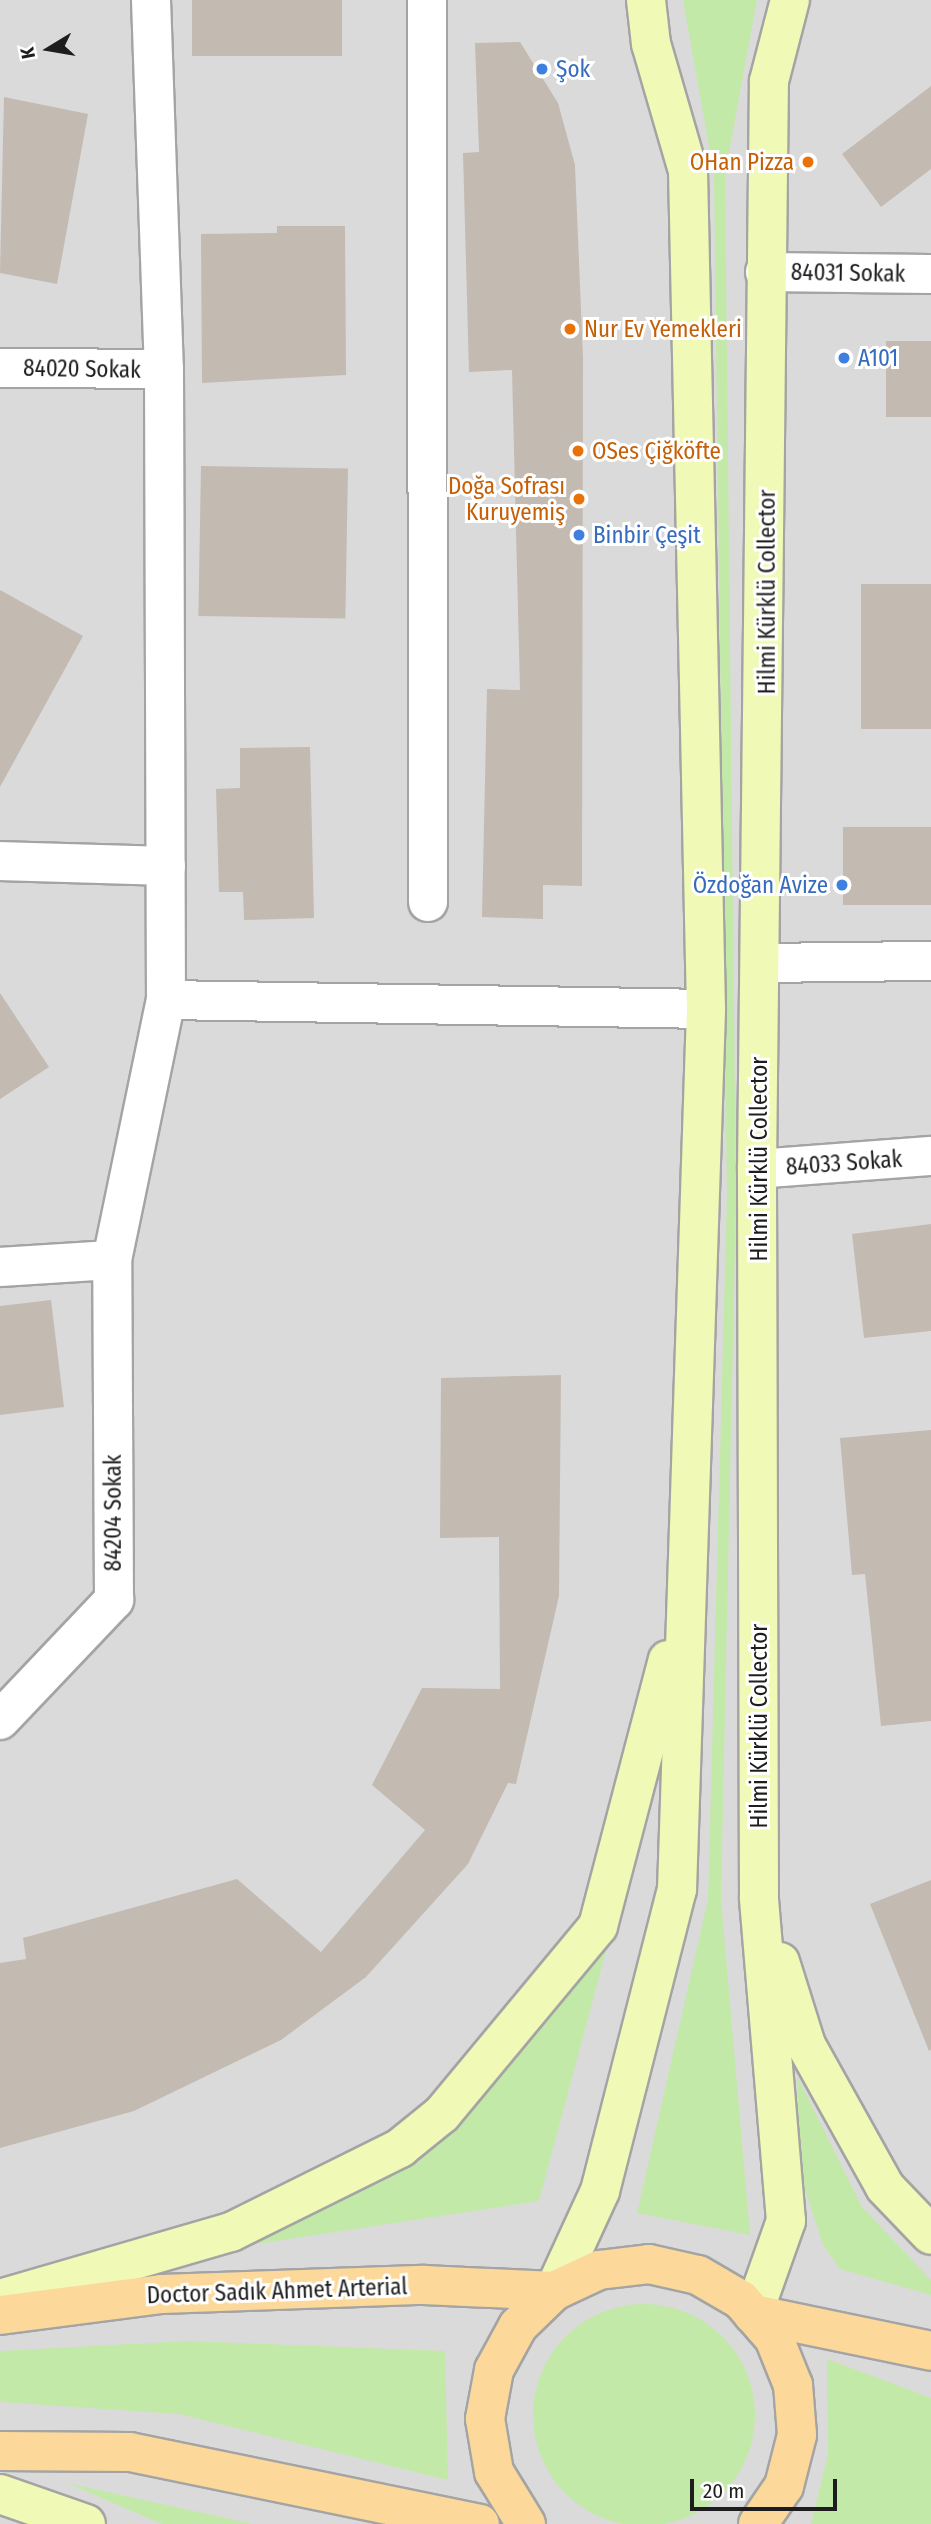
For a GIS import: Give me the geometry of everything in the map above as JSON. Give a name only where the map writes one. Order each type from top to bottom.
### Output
[{"type":"main road","points":[[554,2291],[603,2182],[677,1890],[684,1597],[706,1009],[688,171],[651,44],[646,0]]},
{"type":"main road","name":"Hilmi Kürklü Collector","points":[[753,2314],[786,2221],[759,1897],[757,1169],[768,622],[765,272],[769,81],[790,0]]},
{"type":"main road","points":[[0,2299],[231,2232],[400,2148],[442,2114],[598,1926],[684,1597]]},
{"type":"main road","points":[[759,1897],[806,2045],[885,2187],[931,2235]]},
{"type":"main road","points":[[526,2524],[494,2472],[485,2419],[494,2370],[518,2326],[554,2291],[599,2270],[649,2264],[698,2275],[753,2314],[774,2339],[793,2385],[797,2435],[784,2486],[758,2524]]},
{"type":"main road","name":"Doctor Sadık Ahmet Arterial","points":[[0,2315],[162,2294],[424,2285],[554,2291]]},
{"type":"main road","points":[[753,2314],[931,2351]]},
{"type":"main road","points":[[0,2451],[130,2452],[480,2524]]},
{"type":"main road","points":[[0,2494],[86,2524]]},
{"type":"street","name":"84204 Sokak","points":[[0,1720],[114,1600],[112,1260],[166,1000],[164,369],[151,0]]},
{"type":"street","points":[[426,0],[428,902]]},
{"type":"street","name":"84031 Sokak","points":[[765,272],[931,274]]},
{"type":"street","name":"84020 Sokak","points":[[0,368],[164,369]]},
{"type":"street","points":[[0,861],[166,866]]},
{"type":"street","points":[[761,963],[931,961]]},
{"type":"street","points":[[166,1000],[706,1009]]},
{"type":"street","name":"84033 Sokak","points":[[757,1169],[931,1156]]},
{"type":"street","points":[[0,1267],[112,1260]]},
{"type":"shaded area","points":[[0,0],[931,0],[931,2524],[0,2524]]},
{"type":"green space","points":[[683,0],[757,0],[725,174],[736,1198],[721,1899],[750,2235],[637,2213],[708,1899],[727,1196],[714,175]]},
{"type":"green space","points":[[610,1936],[539,2201],[236,2247],[366,2189],[459,2119],[547,2022]]},
{"type":"green space","points":[[797,2076],[862,2207],[931,2280],[931,2295],[840,2269],[823,2245],[800,2174]]},
{"type":"green space","points":[[644,2304],[666,2306],[696,2317],[714,2329],[730,2345],[742,2363],[750,2383],[755,2415],[753,2437],[742,2467],[730,2485],[714,2501],[696,2513],[676,2521],[644,2526],[622,2524],[592,2513],[574,2501],[558,2485],[546,2467],[538,2447],[533,2415],[535,2393],[546,2363],[558,2345],[574,2329],[592,2317],[612,2309]]},
{"type":"green space","points":[[188,2341],[445,2351],[448,2480],[179,2414],[0,2402],[0,2351]]},
{"type":"green space","points":[[827,2359],[931,2398],[931,2524],[811,2524],[828,2454]]},
{"type":"green space","points":[[67,2483],[253,2524],[162,2524]]},
{"type":"building","points":[[192,0],[342,0],[342,56],[192,56]]},
{"type":"building","points":[[520,42],[558,103],[575,165],[583,358],[582,886],[543,885],[543,919],[482,917],[487,689],[520,690],[512,370],[469,372],[463,153],[479,152],[475,43]]},
{"type":"building","points":[[931,86],[931,169],[881,207],[842,154]]},
{"type":"building","points":[[4,97],[88,114],[57,284],[0,273]]},
{"type":"building","points":[[277,226],[345,226],[346,375],[202,383],[201,234],[277,233]]},
{"type":"building","points":[[886,341],[931,341],[931,417],[886,417]]},
{"type":"building","points":[[201,466],[348,469],[345,619],[198,616]]},
{"type":"building","points":[[861,584],[931,584],[931,729],[861,729]]},
{"type":"building","points":[[0,590],[83,636],[0,787]]},
{"type":"building","points":[[310,747],[314,918],[244,920],[243,892],[219,892],[216,789],[240,788],[240,748]]},
{"type":"building","points":[[843,827],[931,827],[931,905],[843,905]]},
{"type":"building","points":[[0,993],[49,1067],[0,1099]]},
{"type":"building","points":[[931,1224],[931,1331],[864,1338],[852,1234]]},
{"type":"building","points":[[51,1300],[64,1407],[0,1415],[0,1306]]},
{"type":"building","points":[[561,1375],[559,1596],[516,1784],[508,1783],[468,1864],[366,1977],[281,2040],[134,2111],[0,2148],[0,1963],[26,1959],[23,1938],[237,1879],[321,1952],[425,1830],[372,1785],[422,1688],[500,1689],[499,1537],[440,1538],[441,1378]]},
{"type":"building","points":[[931,1430],[931,1721],[881,1726],[865,1574],[852,1575],[840,1438]]},
{"type":"building","points":[[931,1880],[931,2050],[929,2051],[870,1904]]},
{"type":"place","name":"Şok","points":[[542,69]]},
{"type":"place","name":"OHan Pizza","points":[[808,162]]},
{"type":"place","name":"Nur Ev Yemekleri","points":[[570,329]]},
{"type":"place","name":"A101","points":[[844,358]]},
{"type":"place","name":"OSes Çiğköfte","points":[[578,451]]},
{"type":"place","name":"Doğa Sofrası Kuruyemiş","points":[[579,499]]},
{"type":"place","name":"Binbir Çeşit","points":[[579,535]]},
{"type":"place","name":"Özdoğan Avize","points":[[842,885]]}]
